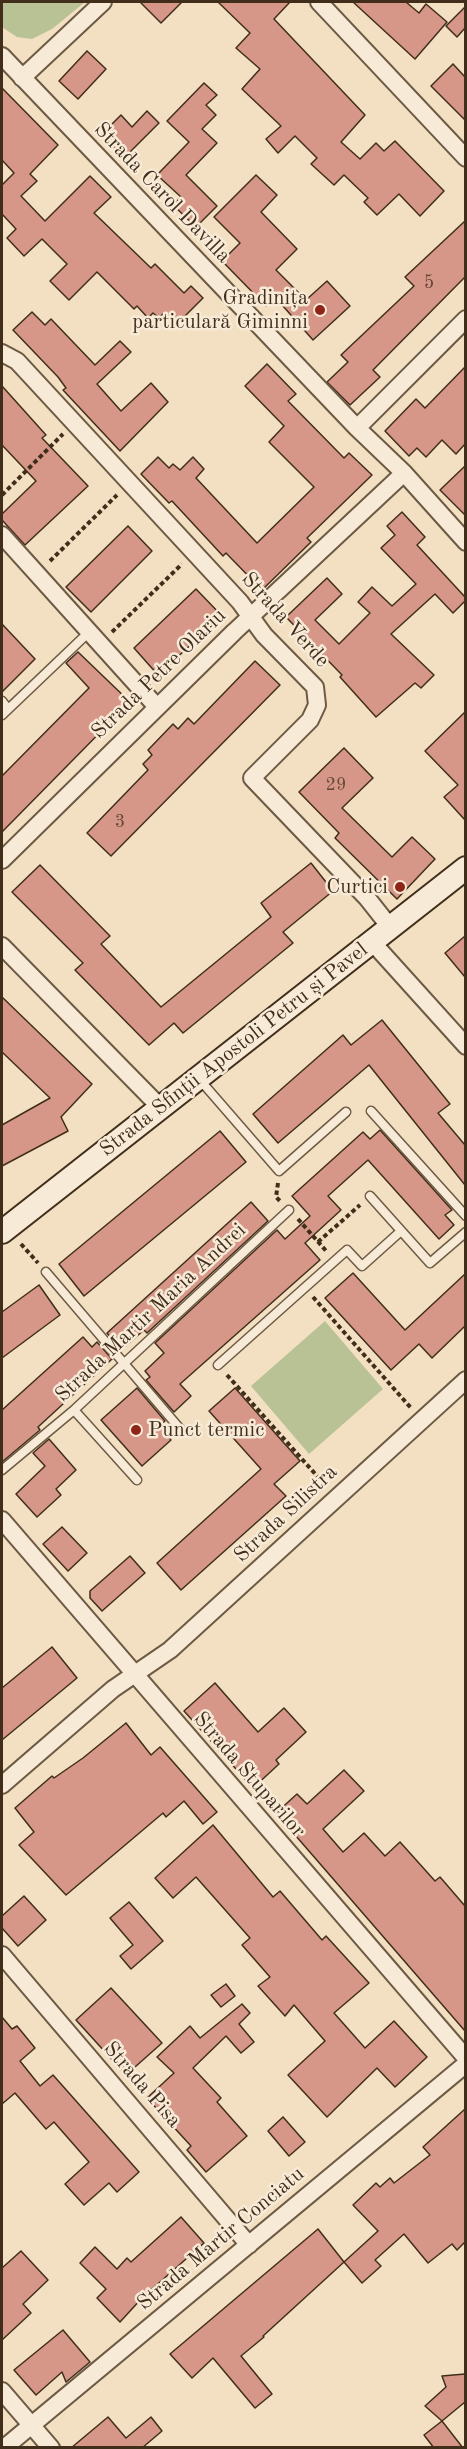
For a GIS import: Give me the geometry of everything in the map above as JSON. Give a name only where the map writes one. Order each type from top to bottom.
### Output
[{"type":"main road","name":"Strada Sfinții Apostoli Petru și Pavel","points":[[4,1230],[465,868]]},
{"type":"street","points":[[22,78],[103,2]]},
{"type":"street","points":[[319,2],[465,158]]},
{"type":"street","name":"Strada Carol Davilla","points":[[2,56],[357,428],[404,473],[465,542]]},
{"type":"street","points":[[357,428],[465,319]]},
{"type":"street","name":"Strada Verde","points":[[2,354],[17,361],[193,552],[264,635],[315,687],[317,705],[310,720],[252,778],[390,927]]},
{"type":"street","name":"Strada Petre Olariu","points":[[2,860],[250,616],[404,473]]},
{"type":"street","points":[[2,535],[93,639],[157,707]]},
{"type":"street","points":[[373,942],[465,1046]]},
{"type":"street","points":[[2,946],[160,1107]]},
{"type":"street","name":"Strada Silistra","points":[[2,1785],[113,1689],[170,1650],[465,1380]]},
{"type":"street","name":"Strada Stuparilor","points":[[2,1520],[465,2058]]},
{"type":"street","name":"Strada Pisa","points":[[2,1955],[249,2245]]},
{"type":"street","name":"Strada Martir Conciatu","points":[[4,2448],[465,2064]]},
{"type":"street","points":[[2,2391],[51,2448]]},
{"type":"lane","points":[[2,701],[5,712],[93,639]]},
{"type":"lane","points":[[198,1078],[279,1171],[346,1112]]},
{"type":"lane","points":[[371,1110],[465,1216]]},
{"type":"lane","points":[[370,1196],[430,1263],[465,1232]]},
{"type":"lane","name":"Strada Martir Maria Andrei","points":[[2,1470],[74,1410],[290,1210]]},
{"type":"lane","points":[[218,1365],[347,1250],[362,1266],[401,1231]]},
{"type":"lane","points":[[46,1272],[181,1430]]},
{"type":"lane","points":[[74,1410],[137,1480]]},
{"type":"path","points":[[2,495],[74,424]]},
{"type":"path","points":[[36,574],[129,483]]},
{"type":"path","points":[[93,639],[193,552]]},
{"type":"path","points":[[279,1171],[276,1197],[335,1261]]},
{"type":"path","points":[[318,1242],[370,1196]]},
{"type":"path","points":[[4,1230],[46,1272]]},
{"type":"path","points":[[304,1288],[422,1420]]},
{"type":"path","points":[[218,1365],[336,1498]]},
{"type":"green space","points":[[2,2],[85,2],[52,29],[32,39],[17,37],[2,27]]},
{"type":"green space","points":[[325,1321],[383,1389],[309,1454],[251,1386]]},
{"type":"building","points":[[140,2],[182,2],[161,23]]},
{"type":"building","points":[[218,2],[290,2],[274,19],[365,115],[341,142],[360,159],[376,143],[384,151],[395,141],[444,191],[420,216],[399,194],[377,215],[364,202],[368,198],[344,175],[334,185],[311,164],[317,158],[295,136],[278,153],[266,139],[281,126],[242,89],[260,69],[236,48],[250,33]]},
{"type":"building","points":[[353,2],[406,2],[419,13],[426,4],[447,22],[415,59]]},
{"type":"building","points":[[465,7],[465,28],[457,37],[446,26]]},
{"type":"building","points":[[87,51],[106,69],[78,99],[59,81]]},
{"type":"building","points":[[453,64],[465,77],[465,120],[431,86]]},
{"type":"building","points":[[204,83],[217,95],[206,105],[216,115],[202,129],[217,143],[186,175],[217,206],[196,227],[173,205],[181,197],[157,175],[189,142],[167,121]]},
{"type":"building","points":[[2,88],[58,145],[30,174],[37,181],[21,196],[45,221],[90,176],[111,197],[94,213],[151,268],[155,264],[184,293],[191,286],[203,298],[175,326],[163,314],[159,318],[153,313],[148,318],[137,306],[134,309],[97,272],[69,300],[50,281],[67,264],[42,239],[24,256],[7,238],[16,229],[2,214],[2,185],[14,173],[2,160]]},
{"type":"building","points":[[147,111],[159,123],[124,158],[101,135],[121,115],[132,127]]},
{"type":"building","points":[[256,175],[277,195],[261,212],[297,249],[276,270],[306,300],[327,281],[350,306],[313,340],[275,297],[266,306],[222,261],[240,243],[214,217]]},
{"type":"building","points":[[465,221],[465,277],[373,370],[380,377],[350,405],[327,382],[348,362],[341,355],[414,286],[405,277]]},
{"type":"building","points":[[32,312],[45,325],[51,319],[95,365],[120,341],[131,352],[97,384],[121,411],[151,383],[168,402],[120,451],[63,390],[66,388],[58,377],[13,330]]},
{"type":"building","points":[[267,364],[296,394],[288,401],[344,458],[349,453],[372,475],[307,538],[311,542],[262,590],[226,553],[223,556],[172,501],[169,503],[141,474],[158,457],[169,468],[173,464],[180,470],[193,457],[204,469],[196,478],[257,543],[314,487],[269,442],[284,426],[245,386]]},
{"type":"building","points":[[465,367],[465,444],[456,454],[442,440],[426,457],[417,448],[409,456],[385,431],[416,399],[425,408]]},
{"type":"building","points":[[2,386],[46,435],[42,438],[88,486],[25,545],[2,520],[2,514],[36,481],[2,445]]},
{"type":"building","points":[[465,466],[465,515],[440,490]]},
{"type":"building","points":[[402,512],[425,537],[417,545],[465,597],[465,601],[453,613],[435,594],[391,634],[434,675],[421,688],[415,683],[376,717],[340,677],[342,675],[286,617],[327,578],[342,594],[315,620],[339,644],[370,613],[358,602],[372,587],[392,606],[416,584],[381,548],[395,535],[387,526]]},
{"type":"building","points":[[128,526],[152,551],[91,612],[66,587]]},
{"type":"building","points":[[196,589],[222,616],[158,675],[134,648]]},
{"type":"building","points":[[2,624],[35,659],[2,692]]},
{"type":"building","points":[[78,652],[130,702],[2,832],[2,776],[89,688],[66,663]]},
{"type":"building","points":[[255,661],[280,685],[111,856],[87,833],[148,770],[143,764],[152,755],[148,750],[173,724],[178,729],[188,718],[194,724]]},
{"type":"building","points":[[465,712],[465,820],[444,797],[458,785],[425,751]]},
{"type":"building","points":[[344,748],[373,778],[342,808],[392,857],[412,837],[435,859],[397,899],[335,838],[339,833],[299,792]]},
{"type":"building","points":[[311,863],[333,891],[283,932],[293,943],[183,1033],[174,1023],[149,1045],[75,970],[83,963],[12,892],[40,865],[110,936],[101,944],[161,1007],[271,917],[261,903]]},
{"type":"building","points":[[465,936],[465,977],[445,953]]},
{"type":"building","points":[[2,997],[92,1084],[61,1117],[68,1131],[2,1166],[2,1125],[50,1098],[2,1052]]},
{"type":"building","points":[[382,1020],[450,1104],[438,1113],[465,1145],[465,1185],[369,1065],[278,1143],[253,1114],[343,1035],[351,1045]]},
{"type":"building","points":[[380,1130],[452,1210],[445,1215],[454,1225],[439,1239],[368,1160],[328,1196],[341,1210],[305,1243],[320,1260],[180,1384],[191,1396],[174,1412],[146,1380],[150,1377],[145,1371],[164,1353],[155,1343],[277,1230],[285,1239],[310,1216],[292,1196],[363,1132],[370,1139]]},
{"type":"building","points":[[220,1131],[246,1162],[84,1296],[59,1264]]},
{"type":"building","points":[[251,1202],[268,1221],[147,1333],[144,1330],[121,1350],[107,1333]]},
{"type":"building","points":[[353,1273],[405,1330],[465,1274],[465,1326],[432,1358],[419,1344],[391,1370],[325,1298]]},
{"type":"building","points":[[39,1285],[60,1315],[2,1358],[2,1312]]},
{"type":"building","points":[[83,1337],[92,1347],[97,1342],[112,1359],[38,1427],[40,1430],[2,1462],[2,1410]]},
{"type":"building","name":"Punct termic","points":[[137,1388],[165,1421],[159,1426],[171,1440],[142,1466],[101,1420]]},
{"type":"building","points":[[235,1388],[300,1461],[274,1484],[286,1496],[181,1590],[157,1563],[261,1469],[209,1411]]},
{"type":"building","points":[[49,1439],[76,1470],[56,1489],[61,1495],[37,1517],[16,1494],[45,1466],[33,1453]]},
{"type":"building","points":[[62,1527],[87,1553],[68,1571],[43,1544]]},
{"type":"building","points":[[130,1556],[145,1573],[102,1611],[90,1598],[90,1591]]},
{"type":"building","points":[[52,1647],[77,1678],[2,1740],[2,1688]]},
{"type":"building","points":[[215,1683],[258,1732],[284,1708],[306,1732],[276,1760],[279,1764],[253,1788],[184,1711]]},
{"type":"building","points":[[126,1723],[151,1755],[160,1747],[217,1812],[203,1824],[184,1801],[166,1817],[163,1813],[66,1895],[19,1845],[34,1832],[15,1808],[52,1776],[54,1778],[83,1758]]},
{"type":"building","points":[[344,1770],[364,1791],[323,1829],[343,1852],[364,1833],[385,1856],[400,1842],[435,1881],[440,1877],[465,1906],[465,2031],[276,1813],[297,1794],[307,1804]]},
{"type":"building","points":[[213,1825],[273,1897],[280,1891],[322,1940],[326,1936],[369,1983],[334,2013],[365,2048],[394,2021],[427,2057],[395,2087],[377,2068],[327,2117],[288,2075],[325,2041],[294,2005],[285,2016],[258,1986],[270,1977],[242,1945],[250,1938],[196,1877],[173,1898],[155,1878]]},
{"type":"building","points":[[24,1896],[46,1920],[18,1946],[2,1928],[2,1916]]},
{"type":"building","points":[[129,1902],[163,1941],[131,1969],[120,1956],[133,1945],[110,1918]]},
{"type":"building","points":[[226,1984],[235,1996],[221,2007],[211,1995]]},
{"type":"building","points":[[111,1988],[162,2043],[126,2075],[76,2020]]},
{"type":"building","points":[[242,2004],[250,2013],[239,2024],[254,2042],[241,2053],[226,2036],[193,2068],[221,2098],[217,2102],[247,2136],[206,2172],[187,2150],[191,2146],[147,2098],[174,2073],[157,2057],[190,2026],[200,2038]]},
{"type":"building","points":[[2,2017],[12,2029],[17,2026],[35,2048],[20,2061],[40,2086],[53,2075],[139,2172],[117,2192],[109,2183],[84,2205],[65,2184],[89,2162],[54,2122],[46,2129],[15,2093],[2,2104]]},
{"type":"building","points":[[465,2109],[465,2242],[457,2250],[452,2244],[428,2263],[404,2234],[375,2260],[381,2266],[362,2283],[344,2262],[378,2231],[353,2205],[376,2183],[380,2187],[390,2178],[394,2183],[430,2155],[423,2147]]},
{"type":"building","points":[[283,2117],[305,2142],[289,2156],[268,2131]]},
{"type":"building","points":[[181,2217],[204,2243],[142,2298],[120,2322],[97,2298],[106,2289],[80,2263],[95,2247],[117,2269],[127,2258],[131,2262]]},
{"type":"building","points":[[318,2229],[344,2262],[241,2356],[272,2394],[255,2408],[213,2358],[192,2378],[170,2354]]},
{"type":"building","points":[[21,2251],[48,2280],[23,2304],[31,2313],[2,2340],[2,2268]]},
{"type":"building","points":[[63,2330],[90,2362],[66,2382],[62,2372],[36,2395],[14,2370]]},
{"type":"building","points":[[465,2374],[465,2402],[442,2421],[425,2406],[446,2387],[442,2376]]},
{"type":"building","points":[[108,2417],[126,2438],[151,2417],[162,2431],[142,2448],[71,2448]]},
{"type":"building","points":[[442,2421],[463,2448],[434,2448],[424,2435]]},
{"type":"place","name":"Gradinița particulară Giminni","points":[[320,310]]},
{"type":"place","name":"Curtici","points":[[400,887]]},
{"type":"place","name":"Punct termic","points":[[136,1430]]}]
